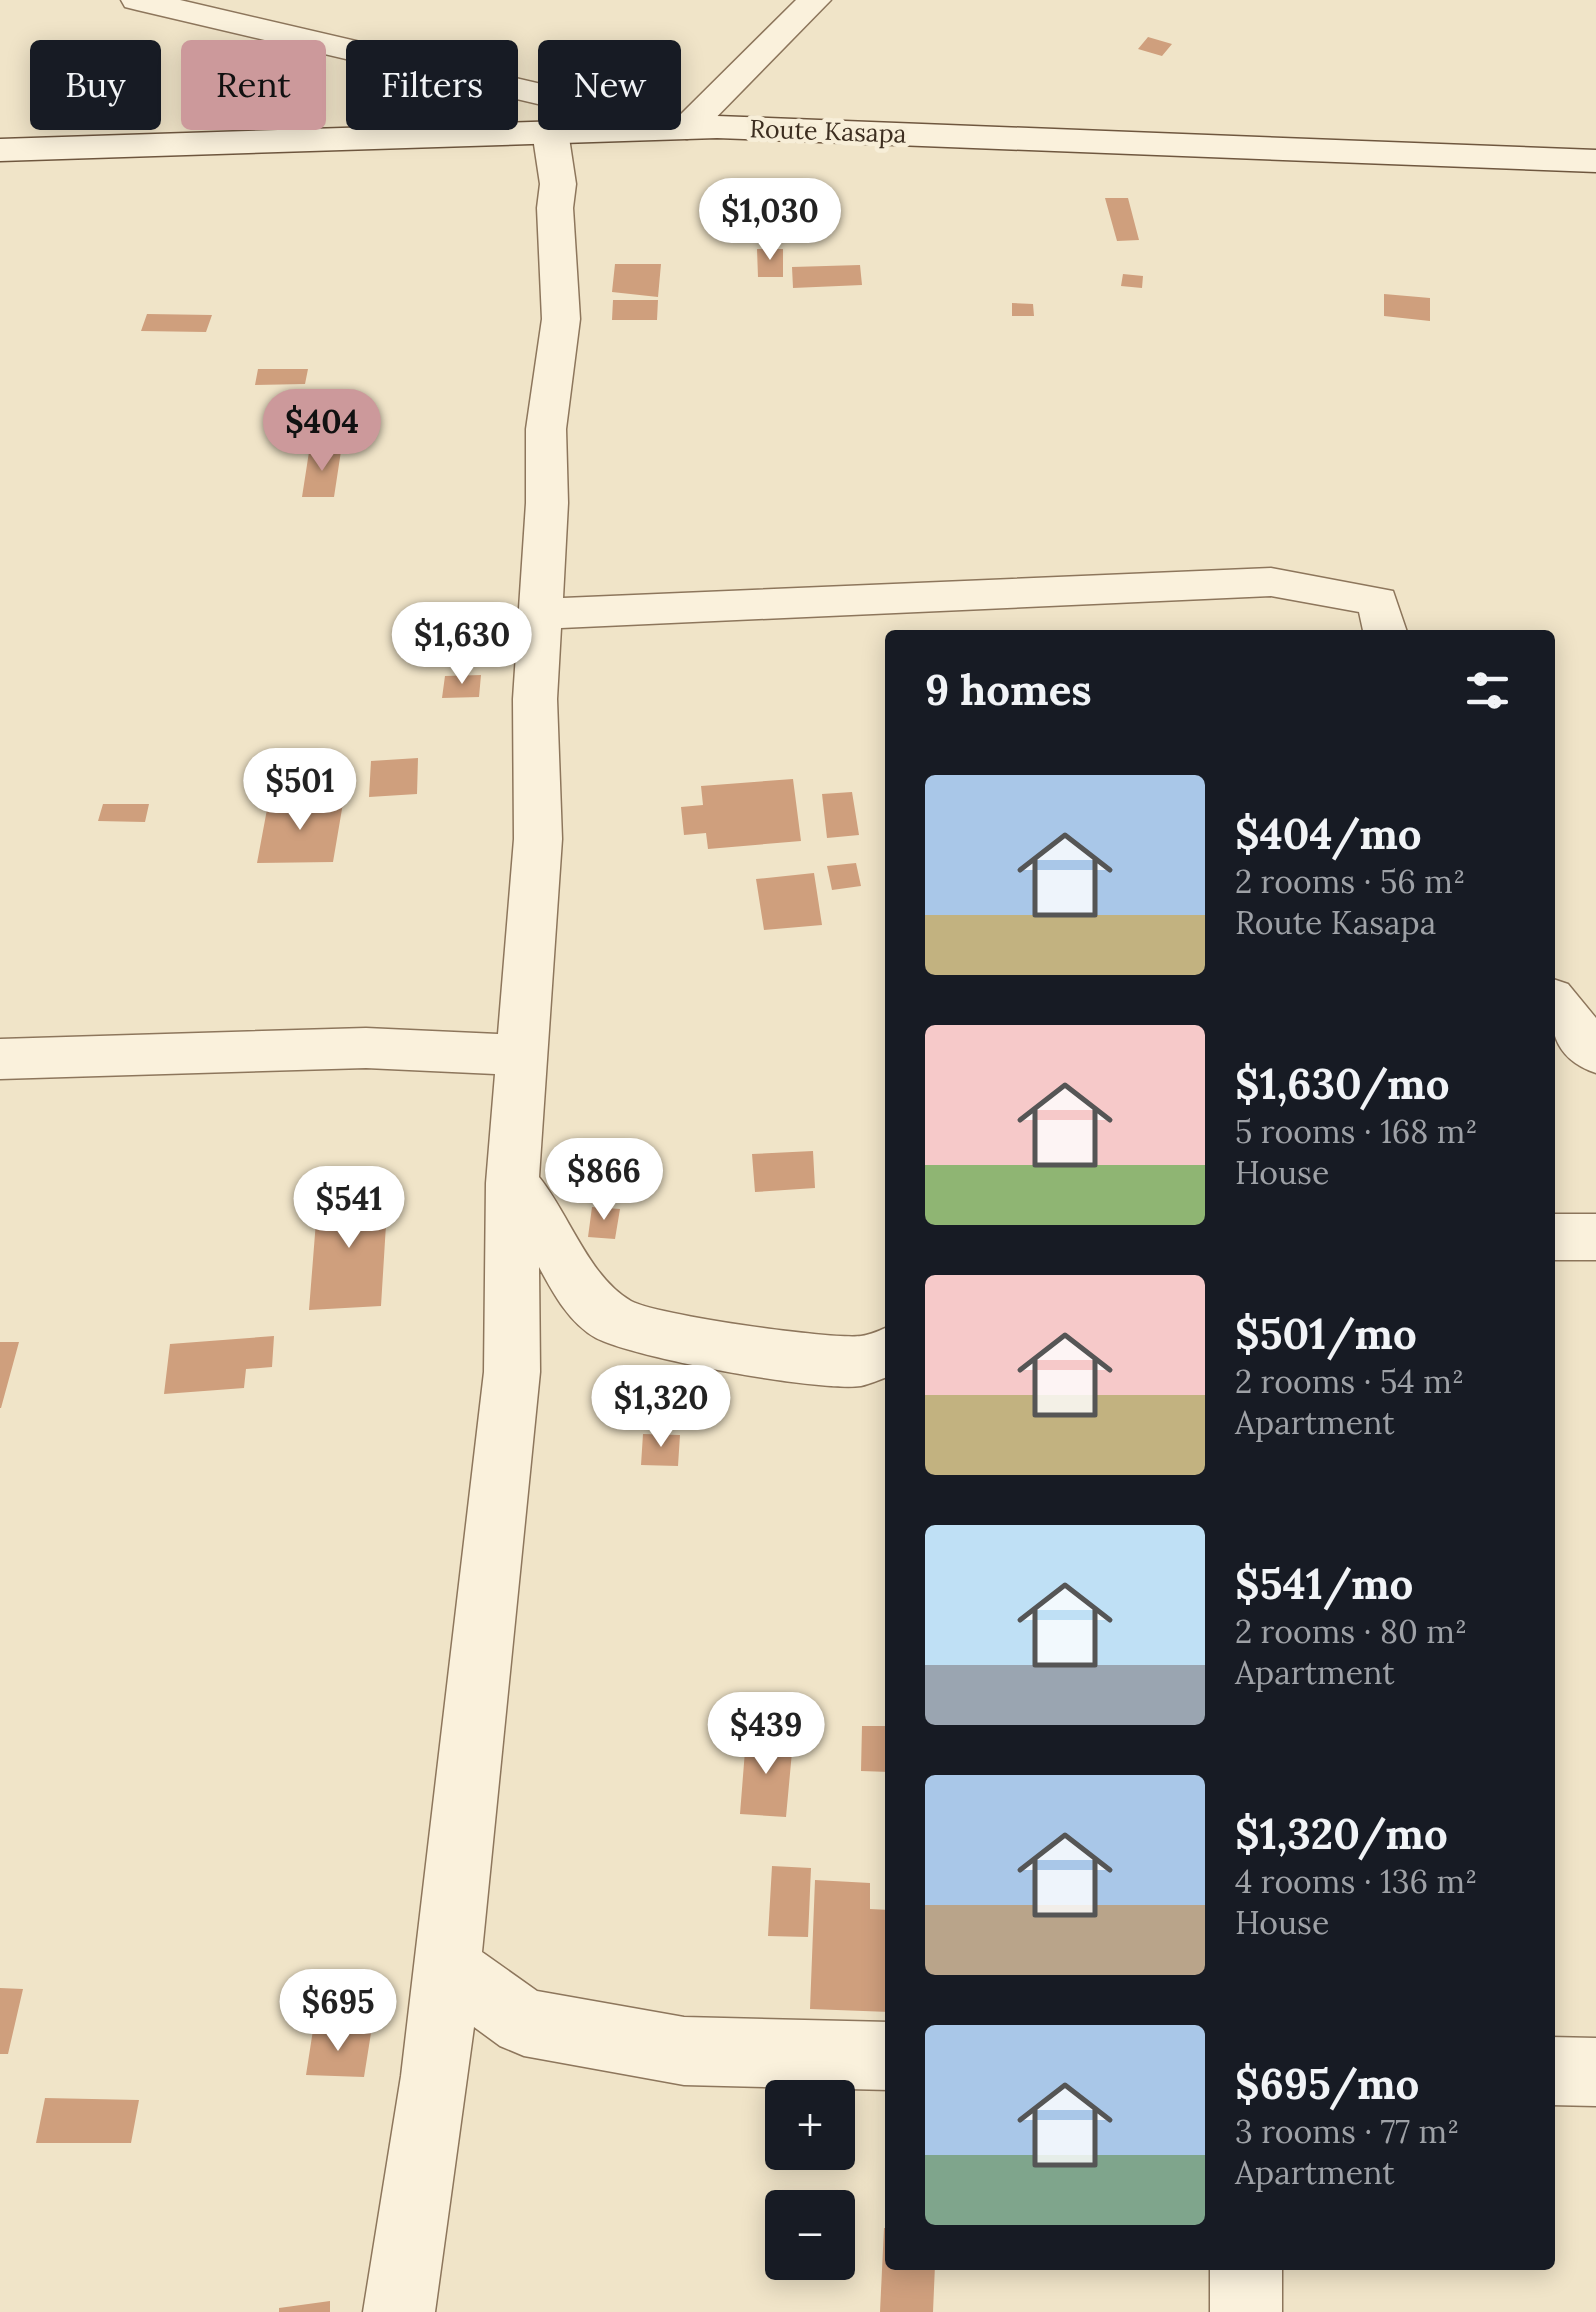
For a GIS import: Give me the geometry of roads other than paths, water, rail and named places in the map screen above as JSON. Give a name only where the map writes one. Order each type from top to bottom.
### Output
[{"type":"main road","name":"Route Kasapa","points":[[0,150],[687,128],[1596,161]]},
{"type":"street","points":[[137,0],[687,128],[815,0]]},
{"type":"street","points":[[399,2312],[435,2076],[512,1372],[512,1184],[538,839],[535,699],[547,503],[546,428],[560,318],[558,184],[550,131]]},
{"type":"street","points":[[540,614],[1272,582],[1378,601],[1385,630]]},
{"type":"street","points":[[1555,1004],[1596,1053]]},
{"type":"street","points":[[0,1059],[366,1048],[521,1055]]},
{"type":"street","points":[[512,1184],[542,1220],[578,1287],[614,1320],[672,1338],[822,1360],[861,1362],[885,1353]]},
{"type":"street","points":[[1555,1237],[1596,1237]]},
{"type":"street","points":[[446,1968],[524,2022],[684,2051],[885,2056]]},
{"type":"street","points":[[1555,2070],[1596,2072]]},
{"type":"street","points":[[1246,2270],[1246,2312]]}]
